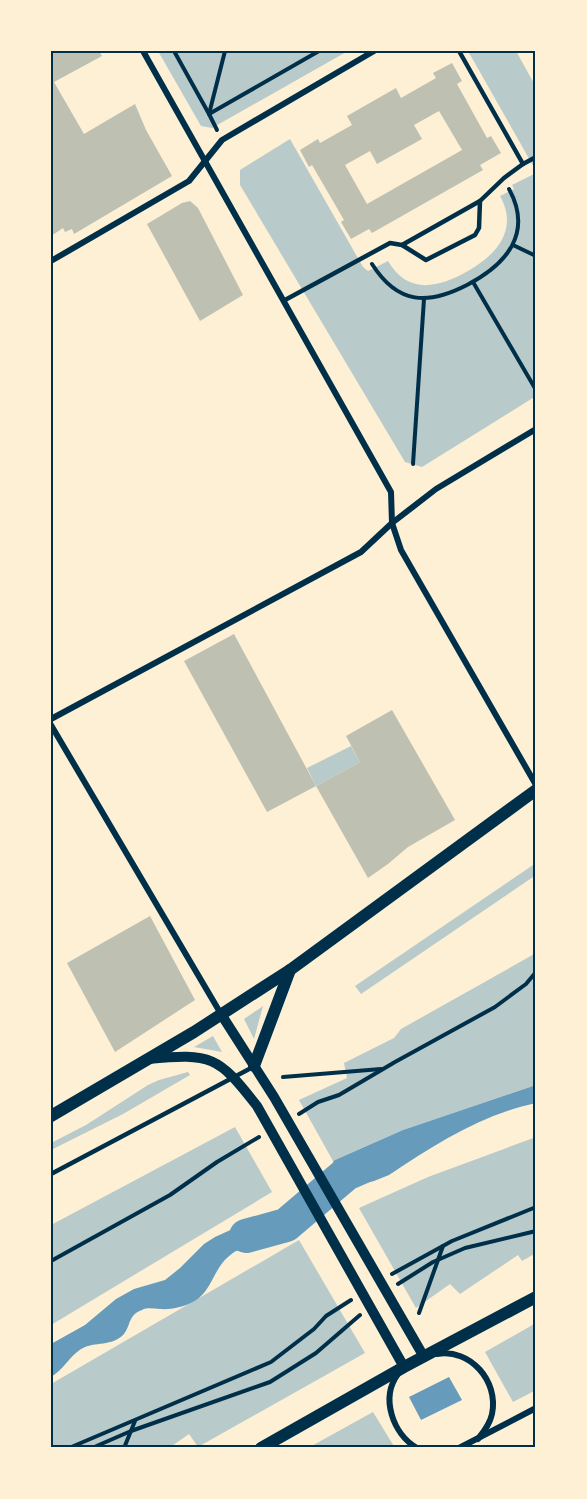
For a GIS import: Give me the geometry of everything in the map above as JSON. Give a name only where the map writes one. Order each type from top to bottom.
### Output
[{"type":"main road","points":[[51,1116],[221,1014],[290,969],[536,790]]},
{"type":"main road","points":[[254,1066],[290,969]]},
{"type":"main road","points":[[261,1448],[404,1367],[536,1297]]},
{"type":"street","points":[[143,51],[391,492],[392,523],[401,550],[536,784]]},
{"type":"street","points":[[51,261],[189,182],[222,140],[374,51]]},
{"type":"street","points":[[51,719],[361,552],[392,523],[436,489],[536,429]]},
{"type":"street","points":[[51,725],[221,1014],[274,1097],[424,1357],[447,1352],[457,1354],[467,1358],[480,1369],[486,1378],[492,1394],[492,1415],[478,1439]]},
{"type":"street","points":[[147,1059],[175,1056],[205,1058],[221,1065],[235,1078],[257,1106],[404,1367],[395,1379],[390,1410],[398,1431],[417,1448]]},
{"type":"street","points":[[462,1447],[536,1408]]},
{"type":"lane","points":[[459,51],[523,164]]},
{"type":"lane","points":[[402,245],[480,201],[504,178],[536,157]]},
{"type":"lane","points":[[285,300],[390,243],[402,245],[426,260],[475,235],[480,228],[480,201]]},
{"type":"lane","points":[[51,1174],[254,1066]]},
{"type":"path","points":[[174,51],[222,140]]},
{"type":"path","points":[[209,114],[225,51]]},
{"type":"path","points":[[209,114],[319,51]]},
{"type":"path","points":[[367,255],[378,273],[390,285],[408,296],[424,299],[447,295],[473,282],[497,267],[513,245],[519,212],[504,178]]},
{"type":"path","points":[[513,245],[536,256]]},
{"type":"path","points":[[473,282],[536,390]]},
{"type":"path","points":[[413,464],[424,299]]},
{"type":"path","points":[[283,1077],[383,1069]]},
{"type":"path","points":[[383,1279],[444,1245],[536,1207]]},
{"type":"path","points":[[390,1290],[438,1259],[465,1248],[536,1231]]},
{"type":"path","points":[[419,1313],[444,1245]]},
{"type":"path","points":[[51,1257],[58,1258]]},
{"type":"path","points":[[69,1448],[271,1362],[314,1329],[326,1316],[355,1298]]},
{"type":"path","points":[[92,1448],[131,1431],[270,1382],[316,1353],[364,1310]]},
{"type":"path","points":[[124,1448],[135,1420]]},
{"type":"shaded area","points":[[158,51],[348,51],[212,128],[201,126]]},
{"type":"shaded area","points":[[468,51],[516,51],[536,87],[536,171]]},
{"type":"shaded area","points":[[290,139],[363,267],[368,271],[388,261],[396,272],[414,284],[435,284],[457,277],[487,257],[502,240],[506,230],[505,208],[500,196],[514,189],[512,185],[536,173],[536,396],[422,467],[405,462],[240,185],[240,170]]},
{"type":"shaded area","points":[[351,746],[360,762],[316,786],[307,768]]},
{"type":"shaded area","points":[[536,863],[536,875],[361,994],[355,986]]},
{"type":"shaded area","points":[[536,953],[536,1085],[403,1130],[333,1161],[299,1100],[347,1078],[344,1063],[394,1038],[401,1029]]},
{"type":"shaded area","points":[[263,1006],[254,1039],[244,1019]]},
{"type":"shaded area","points":[[213,1036],[222,1052],[194,1047]]},
{"type":"shaded area","points":[[188,1072],[190,1075],[123,1114],[51,1150],[51,1143],[86,1125],[148,1085]]},
{"type":"shaded area","points":[[235,1127],[272,1192],[51,1325],[51,1225]]},
{"type":"shaded area","points":[[536,1137],[536,1253],[522,1261],[518,1255],[460,1294],[450,1284],[416,1308],[359,1208],[428,1177]]},
{"type":"shaded area","points":[[299,1240],[365,1353],[198,1447],[189,1434],[169,1448],[51,1448],[51,1384]]},
{"type":"shaded area","points":[[536,1323],[536,1390],[513,1402],[485,1352]]},
{"type":"shaded area","points":[[373,1412],[395,1448],[308,1448]]},
{"type":"water","points":[[536,1085],[536,1103],[478,1123],[389,1175],[374,1181],[348,1187],[333,1161],[403,1130]]},
{"type":"water","points":[[283,1210],[296,1234],[266,1245],[237,1250],[224,1261],[203,1294],[195,1301],[175,1308],[146,1309],[137,1312],[124,1334],[119,1338],[81,1349],[51,1377],[51,1344],[85,1325],[116,1299],[134,1289],[165,1280],[204,1244],[215,1237],[237,1227],[270,1220]]},
{"type":"water","points":[[449,1377],[462,1400],[421,1420],[409,1397]]},
{"type":"building","points":[[51,51],[99,51],[102,56],[54,82],[84,134],[135,104],[146,130],[172,176],[74,234],[72,229],[65,232],[63,228],[51,236]]},
{"type":"building","points":[[452,63],[462,81],[457,84],[487,138],[491,136],[501,153],[480,165],[483,170],[372,233],[369,229],[351,239],[341,222],[344,220],[312,165],[309,167],[300,150],[318,139],[320,143],[352,125],[347,116],[396,88],[401,98],[436,78],[433,73]],"holes":[[[439,111],[462,150],[367,204],[345,165],[370,151],[377,164],[422,139],[414,125]]]},
{"type":"building","points":[[190,201],[198,208],[243,295],[200,321],[147,224],[182,203]]},
{"type":"building","points":[[234,634],[316,786],[267,812],[184,661]]},
{"type":"building","points":[[392,710],[455,820],[408,847],[368,878],[316,786],[360,762],[346,736]]},
{"type":"building","points":[[150,916],[195,1000],[115,1052],[67,963]]},
{"type":"waterway","points":[[246,1236],[286,1225],[346,1174],[385,1157]]}]
